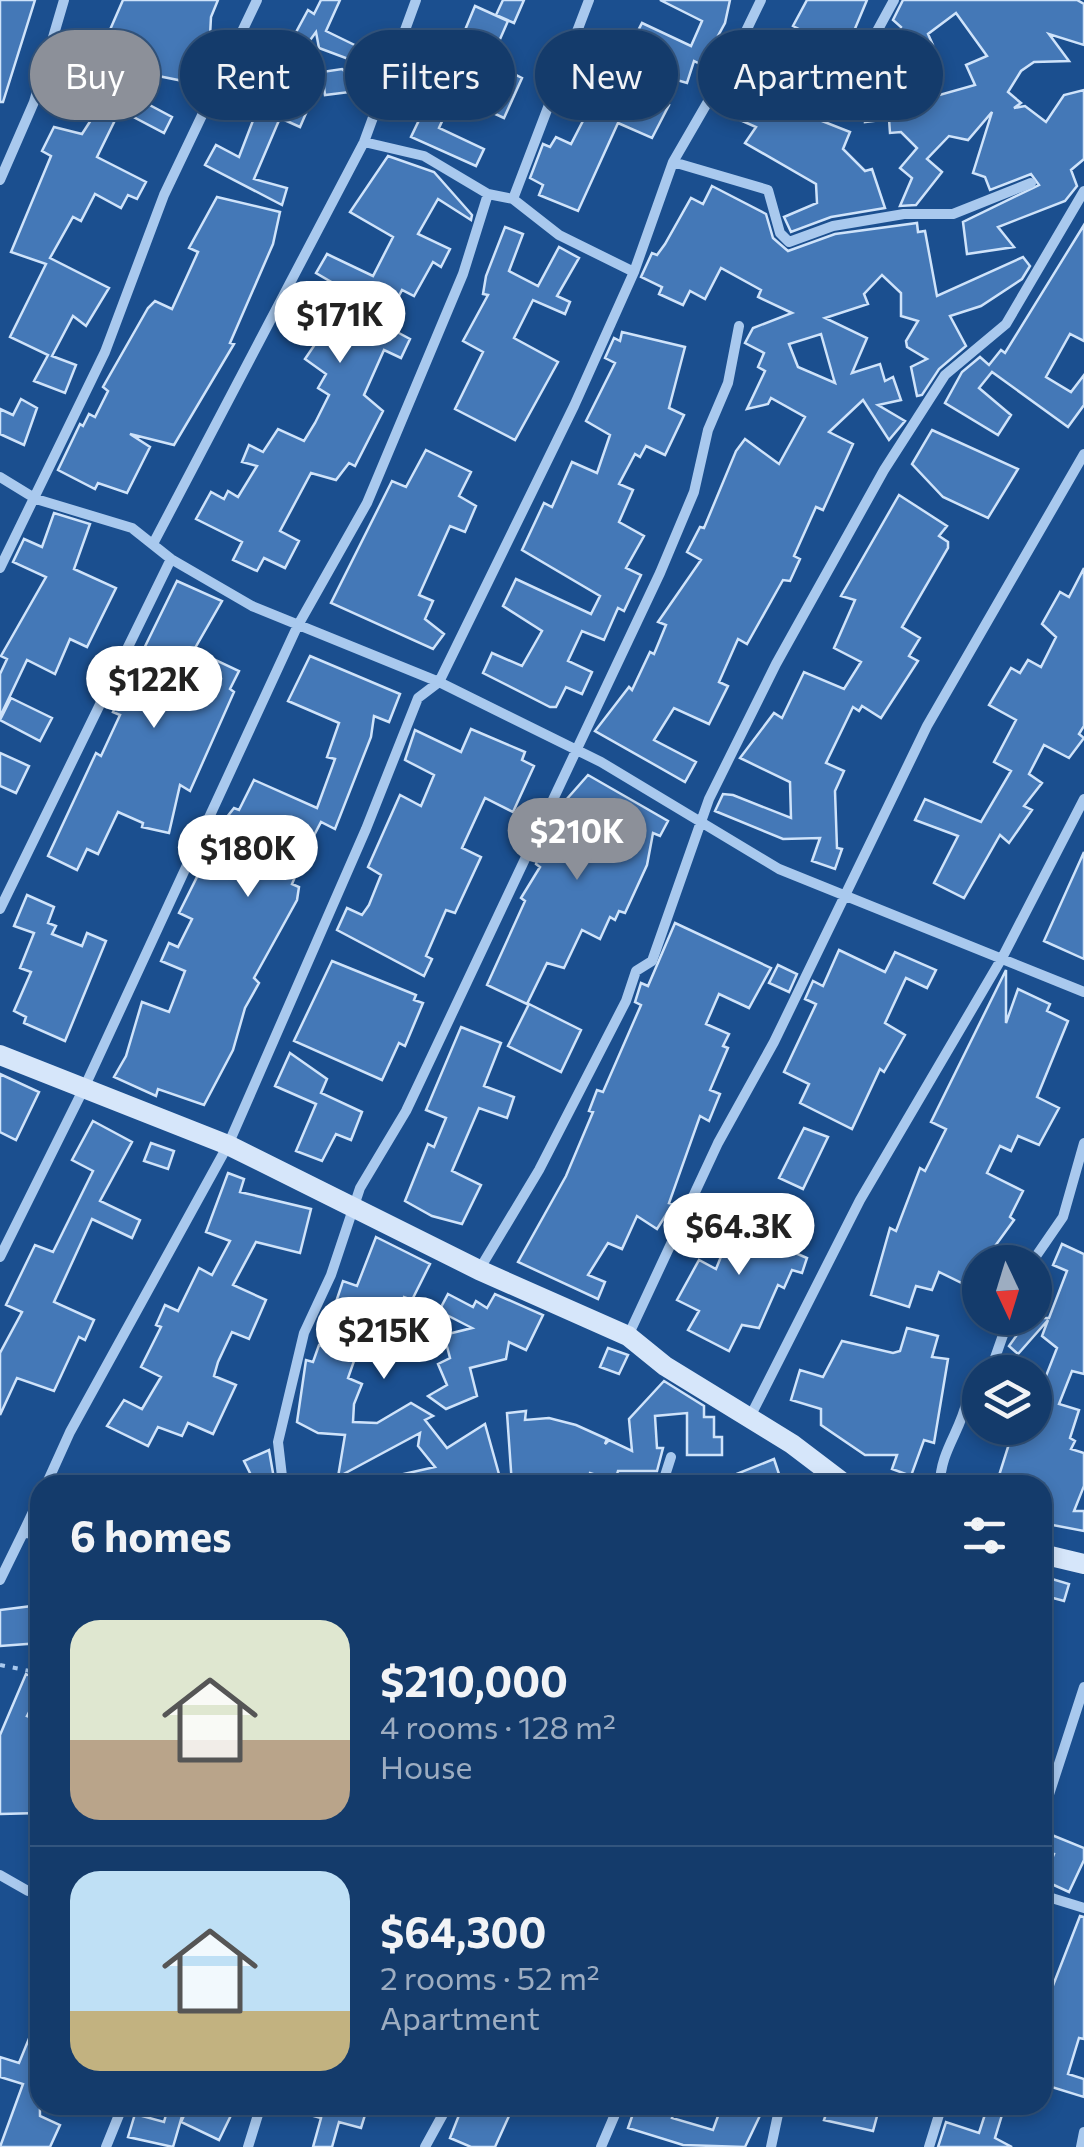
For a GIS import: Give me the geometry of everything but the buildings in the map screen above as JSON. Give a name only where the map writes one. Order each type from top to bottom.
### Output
[{"type":"street","points":[[0,180],[34,102],[64,0]]},
{"type":"street","points":[[0,568],[105,352],[164,195],[257,0]]},
{"type":"street","points":[[154,542],[364,142],[416,0]]},
{"type":"street","points":[[514,199],[590,0]]},
{"type":"street","points":[[746,30],[761,0]]},
{"type":"street","points":[[878,30],[894,0]]},
{"type":"street","points":[[51,1475],[70,1432],[228,1146],[366,829],[418,698],[439,682],[574,406],[634,272],[673,162],[698,119]]},
{"type":"street","points":[[364,142],[424,156],[488,194],[514,199],[559,235],[634,272]]},
{"type":"street","points":[[673,162],[768,190],[780,233],[789,242],[833,226],[904,214],[936,218],[954,214],[1031,183]]},
{"type":"street","points":[[478,1270],[539,1170],[626,1002],[636,971],[652,961],[709,799],[776,664],[884,470],[945,374],[1006,324],[1084,190]]},
{"type":"street","points":[[0,1258],[86,1086],[297,627],[368,504],[463,274],[488,194]]},
{"type":"street","points":[[282,1475],[278,1442],[300,1348],[360,1188],[406,1111],[572,751],[660,573],[694,492],[708,430],[728,384],[739,326]]},
{"type":"street","points":[[628,1336],[718,1142],[774,1042],[927,726],[1084,454]]},
{"type":"street","points":[[0,477],[36,498],[132,528],[171,559],[297,627],[439,682],[601,762],[778,869],[1084,992]]},
{"type":"street","points":[[0,909],[171,559]]},
{"type":"street","points":[[750,1417],[860,1200],[1002,958],[1084,800]]},
{"type":"street","points":[[0,1054],[228,1146],[478,1270],[628,1336],[664,1366],[750,1417],[832,1475]]},
{"type":"street","points":[[1044,1245],[1063,1217],[1084,1143]]},
{"type":"street","points":[[941,1475],[943,1452],[962,1424]]},
{"type":"street","points":[[665,1475],[670,1457]]},
{"type":"street","points":[[0,1580],[30,1518]]},
{"type":"street","points":[[23,1533],[30,1533]]},
{"type":"street","points":[[1052,1556],[1084,1564]]},
{"type":"street","points":[[1052,1785],[1084,1687]]},
{"type":"street","points":[[0,1875],[30,1890]]},
{"type":"street","points":[[1052,1899],[1084,1908]]},
{"type":"street","points":[[106,2147],[119,2115]]},
{"type":"street","points":[[248,2147],[258,2115]]},
{"type":"street","points":[[425,2147],[443,2115]]},
{"type":"street","points":[[601,2147],[615,2115]]},
{"type":"street","points":[[771,2147],[778,2115]]},
{"type":"street","points":[[928,2147],[939,2115]]},
{"type":"street","points":[[1081,2147],[1084,2132]]},
{"type":"path","points":[[0,1665],[30,1671]]}]
